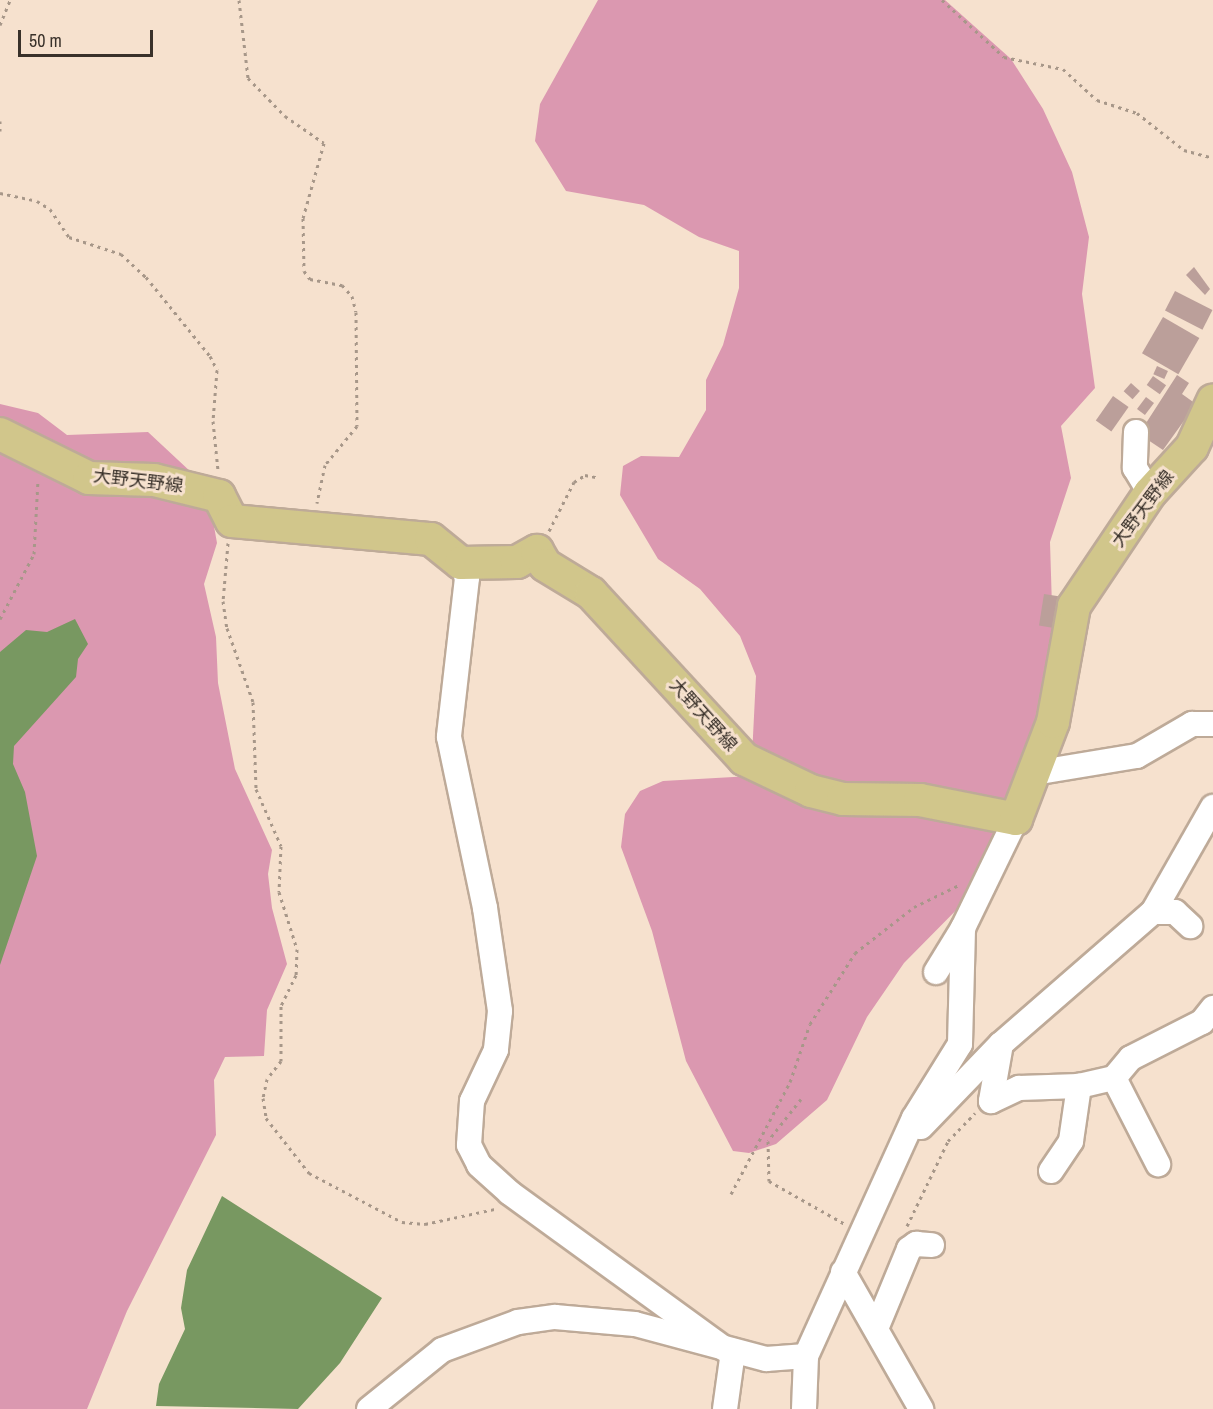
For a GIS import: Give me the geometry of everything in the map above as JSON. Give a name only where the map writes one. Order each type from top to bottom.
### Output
[{"type":"main road","name":"大野天野線","points":[[537,551],[545,565],[591,592],[744,759],[811,791],[843,799],[920,801],[1016,819],[1053,722],[1074,606],[1150,493],[1192,447],[1213,401]]},
{"type":"main road","name":"大野天野線","points":[[0,434],[47,455],[89,478],[154,480],[226,508],[312,526],[431,539],[461,563]]},
{"type":"main road","points":[[461,563],[517,562],[537,551]]},
{"type":"street","points":[[1136,432],[1135,468],[1150,493]]},
{"type":"street","points":[[461,563],[467,578],[449,737],[485,908],[500,1011],[496,1050],[472,1101],[469,1145],[479,1165],[510,1193],[729,1350]]},
{"type":"street","points":[[1034,773],[1137,756],[1192,724],[1213,724]]},
{"type":"street","points":[[908,1141],[1001,1044],[1127,940],[1153,912],[1213,807]]},
{"type":"street","points":[[936,972],[963,928],[1016,819]]},
{"type":"street","points":[[1153,912],[1175,912],[1190,926]]},
{"type":"street","points":[[804,1409],[806,1356],[861,1233],[908,1141],[914,1118],[960,1044],[963,928]]},
{"type":"street","points":[[1001,1044],[991,1101],[1042,1084],[1079,1086],[1114,1078],[1131,1058],[1202,1022],[1213,1008]]},
{"type":"street","points":[[1114,1078],[1158,1164]]},
{"type":"street","points":[[1051,1171],[1071,1141],[1079,1086]]},
{"type":"street","points":[[878,1324],[909,1249],[916,1244],[932,1245]]},
{"type":"street","points":[[843,1272],[878,1324],[921,1409]]},
{"type":"street","points":[[369,1409],[442,1350],[518,1323],[586,1317],[766,1359],[806,1356]]},
{"type":"street","points":[[725,1409],[729,1350]]},
{"type":"path","points":[[0,25],[10,0]]},
{"type":"path","points":[[239,0],[248,78],[285,116],[324,143],[303,218],[304,271],[310,279],[342,285],[352,296],[356,312],[357,426],[325,465],[312,526]]},
{"type":"path","points":[[942,0],[1004,57],[1063,69],[1097,100],[1137,113],[1184,150],[1213,158]]},
{"type":"path","points":[[0,121],[0,131]]},
{"type":"path","points":[[0,193],[37,201],[50,209],[69,237],[121,254],[146,277],[210,356],[217,369],[213,421],[226,508],[224,563],[226,628],[253,702],[256,789],[281,846],[279,892],[297,949],[296,975],[281,1006],[281,1061],[267,1079],[263,1098],[266,1118],[309,1173],[402,1222],[425,1224],[471,1211],[502,1210]]},
{"type":"path","points":[[0,619],[34,554],[33,497],[47,455]]},
{"type":"path","points":[[537,551],[574,482],[585,475],[600,478]]},
{"type":"path","points":[[731,1194],[790,1082],[810,1024],[855,953],[944,889],[983,885]]},
{"type":"path","points":[[801,1099],[768,1141],[769,1181],[861,1233]]},
{"type":"path","points":[[903,1234],[957,1126],[991,1101]]},
{"type":"shaded area","points":[[598,0],[945,0],[1011,59],[1043,109],[1072,172],[1089,237],[1082,294],[1095,388],[1061,426],[1071,478],[1050,542],[1054,672],[981,885],[904,963],[867,1017],[827,1100],[776,1144],[749,1153],[733,1151],[686,1061],[652,931],[621,847],[625,814],[640,791],[663,781],[751,776],[756,676],[740,636],[700,589],[658,559],[620,495],[623,466],[641,456],[679,457],[706,410],[706,380],[723,345],[739,288],[739,251],[699,237],[644,205],[566,191],[535,141],[540,104]]},
{"type":"shaded area","points":[[0,404],[38,413],[67,435],[148,432],[207,487],[217,543],[204,584],[216,637],[218,683],[235,769],[272,850],[268,874],[272,908],[287,964],[267,1010],[264,1056],[225,1057],[214,1080],[216,1135],[127,1311],[87,1409],[0,1409]]},
{"type":"shaded area","points":[[75,619],[88,644],[78,659],[76,677],[14,746],[13,764],[25,792],[37,856],[0,965],[0,652],[26,630],[47,632]]},
{"type":"shaded area","points":[[222,1196],[382,1298],[340,1363],[298,1409],[156,1406],[159,1384],[185,1329],[181,1308],[187,1270]]},
{"type":"building","points":[[1194,267],[1210,289],[1205,295],[1186,275]]},
{"type":"building","points":[[1175,291],[1212,310],[1202,330],[1165,311]]},
{"type":"building","points":[[1163,317],[1199,338],[1178,374],[1142,353]]},
{"type":"building","points":[[1157,366],[1168,371],[1164,379],[1153,374]]},
{"type":"building","points":[[1177,375],[1189,383],[1182,394],[1196,404],[1163,450],[1139,434]]},
{"type":"building","points":[[1153,376],[1166,385],[1160,394],[1147,385]]},
{"type":"building","points":[[1131,383],[1140,391],[1133,399],[1124,391]]},
{"type":"building","points":[[1113,396],[1129,407],[1111,431],[1096,421]]},
{"type":"building","points":[[1146,397],[1154,403],[1145,415],[1137,409]]},
{"type":"building","points":[[1044,594],[1062,597],[1057,628],[1039,626]]}]
